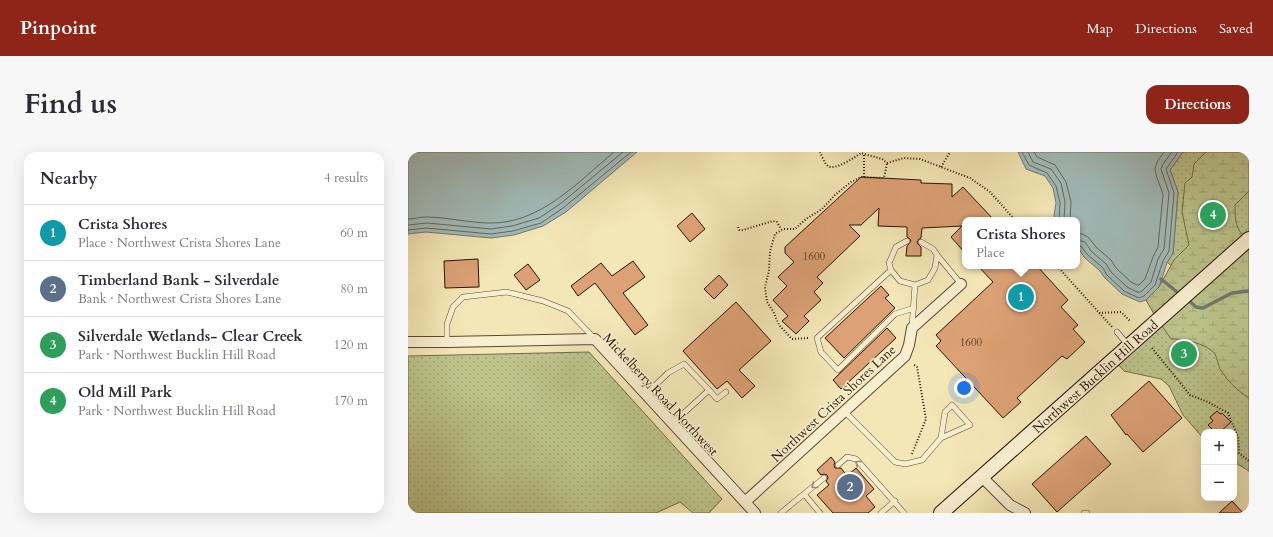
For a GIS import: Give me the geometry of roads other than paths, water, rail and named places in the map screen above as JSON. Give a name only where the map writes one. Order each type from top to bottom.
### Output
[{"type":"main road","name":"Northwest Bucklin Hill Road","points":[[941,513],[1249,239]]},
{"type":"street","points":[[912,328],[961,284]]},
{"type":"street","name":"Northwest Crista Shores Lane","points":[[746,502],[905,356],[909,345],[912,328]]},
{"type":"street","name":"Mickelberry Road Northwest","points":[[408,342],[595,340],[755,513]]},
{"type":"street","points":[[982,477],[1010,505],[1025,513]]},
{"type":"lane","points":[[907,241],[896,247],[889,263],[891,270],[900,281],[915,285],[928,280],[935,268],[937,255]]},
{"type":"lane","points":[[921,242],[933,249],[961,284]]},
{"type":"lane","points":[[891,270],[817,338],[821,352],[838,370],[895,314],[914,308]]},
{"type":"lane","points":[[912,328],[915,285]]},
{"type":"lane","points":[[447,342],[448,324],[453,306],[463,297],[507,292],[542,301],[568,311],[595,340]]},
{"type":"lane","points":[[1117,332],[1128,346]]},
{"type":"lane","points":[[646,394],[668,373],[684,364],[717,399],[726,392]]},
{"type":"lane","points":[[673,423],[709,390]]},
{"type":"lane","points":[[845,412],[895,462],[905,464],[922,460],[941,438],[970,425],[952,405],[945,412],[941,438]]},
{"type":"lane","points":[[838,465],[847,457],[856,459],[895,501],[904,513]]},
{"type":"lane","points":[[781,513],[824,478]]},
{"type":"lane","points":[[804,494],[820,513]]},
{"type":"lane","points":[[881,513],[895,501]]},
{"type":"water","points":[[408,152],[637,152],[566,212],[543,226],[514,235],[491,238],[426,232],[408,234]]},
{"type":"water","points":[[1018,152],[1183,152],[1170,170],[1178,192],[1173,253],[1167,263],[1159,287],[1146,300],[1140,302],[1122,294],[1084,257],[1080,251],[1080,217],[1054,217],[1056,203],[1053,188],[1045,176],[1026,169]]},
{"type":"waterway","points":[[1161,279],[1182,296]]},
{"type":"waterway","points":[[1187,299],[1196,307],[1203,308],[1232,293],[1249,291]]},
{"type":"place","name":"Old Mill Park","points":[[1213,215]]},
{"type":"place","name":"Crista Shores","points":[[1021,297]]},
{"type":"place","name":"Silverdale Wetlands- Clear Creek","points":[[1184,354]]},
{"type":"place","name":"Timberland Bank - Silverdale","points":[[850,487]]}]
